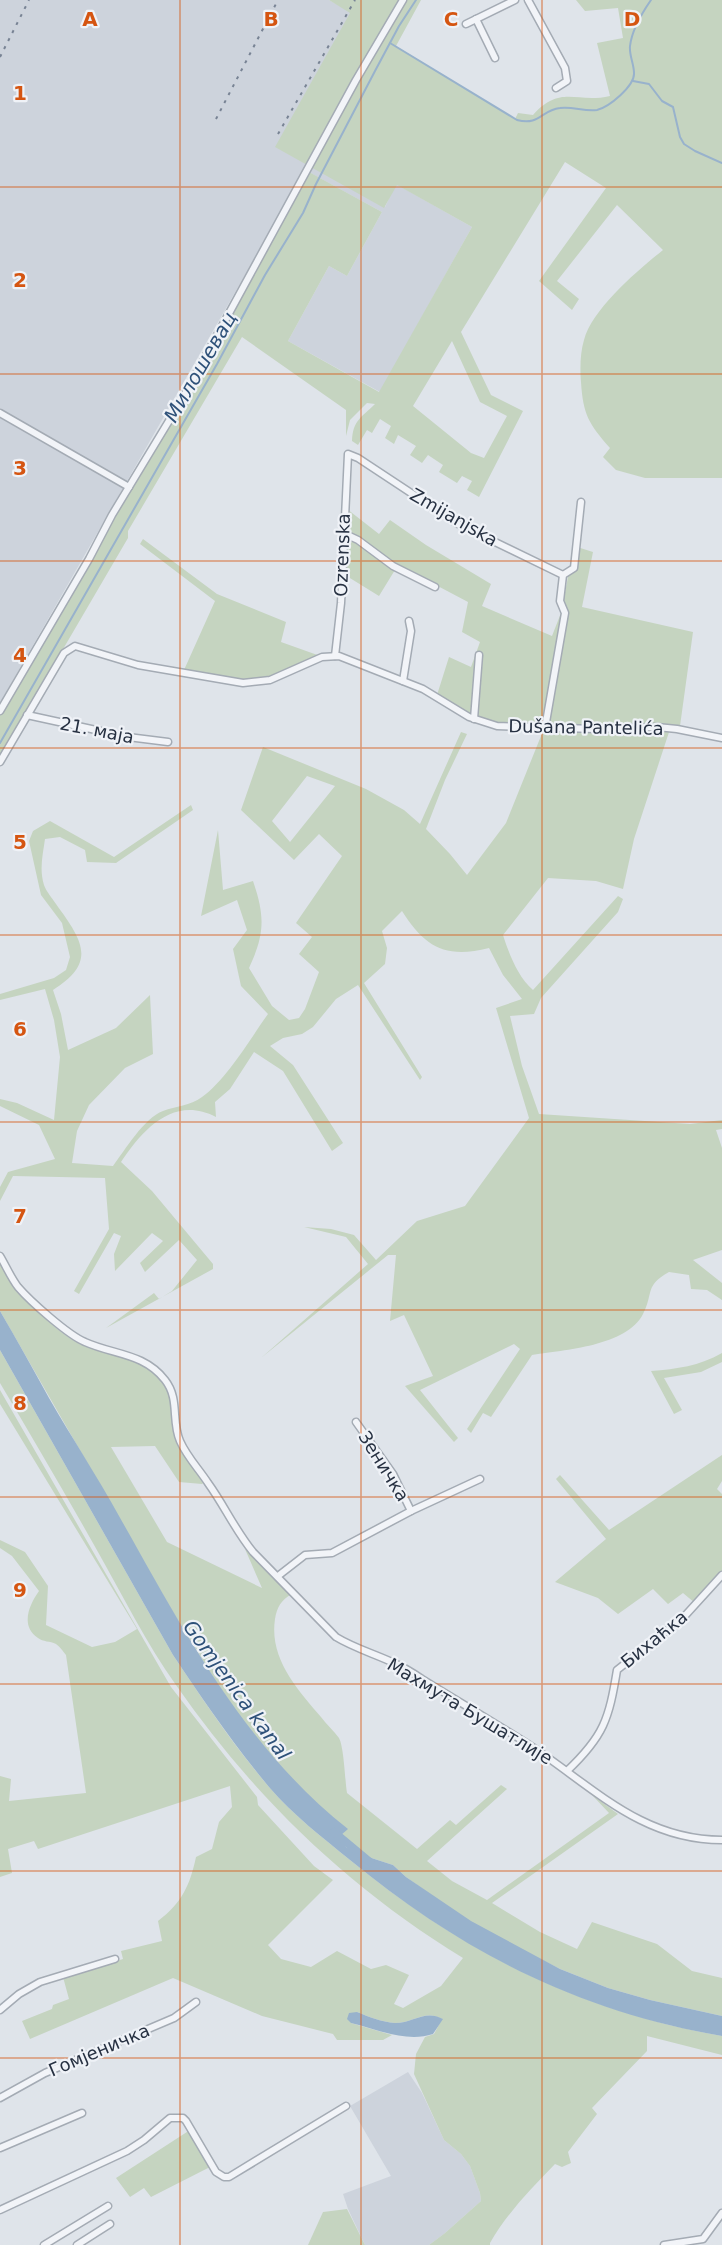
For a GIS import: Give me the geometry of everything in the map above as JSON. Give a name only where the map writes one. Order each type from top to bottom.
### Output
[{"type":"street","points":[[0,711],[184,396],[356,80],[403,0]]},
{"type":"street","points":[[466,24],[515,0]]},
{"type":"street","points":[[528,0],[565,68],[567,81],[556,88]]},
{"type":"street","points":[[476,19],[495,58]]},
{"type":"street","points":[[0,413],[129,487]]},
{"type":"street","name":"Ozrenska","points":[[335,656],[341,603],[348,454]]},
{"type":"street","name":"Zmijanjska","points":[[348,454],[358,458],[458,524],[563,575]]},
{"type":"street","points":[[545,728],[564,613],[560,600],[563,575],[574,568],[581,502]]},
{"type":"street","points":[[343,533],[358,540],[393,566],[435,587]]},
{"type":"street","points":[[403,681],[411,631],[409,621]]},
{"type":"street","points":[[0,762],[64,653],[75,645],[148,667],[243,683],[270,680],[322,657],[335,656]]},
{"type":"street","points":[[474,719],[479,655]]},
{"type":"street","name":"Dušana Pantelića","points":[[335,656],[403,681],[474,719],[497,726],[595,729],[657,727],[722,738]]},
{"type":"street","name":"21. маја","points":[[27,715],[118,735],[168,742]]},
{"type":"street","name":"Махмута Бушатлије","points":[[0,1256],[18,1287],[71,1333],[94,1346],[137,1358],[157,1371],[166,1382],[175,1401],[176,1428],[185,1450],[208,1482],[240,1536],[336,1637],[397,1664],[533,1747],[620,1810],[641,1821],[687,1837],[722,1840]]},
{"type":"street","name":"Зеничка","points":[[356,1422],[393,1474],[411,1511]]},
{"type":"street","name":"Зеничка","points":[[278,1576],[306,1555],[332,1552],[411,1511],[480,1479]]},
{"type":"street","name":"Бихаћка","points":[[567,1771],[600,1733],[609,1713],[617,1670],[682,1619],[722,1575]]},
{"type":"street","points":[[0,2010],[18,1994],[40,1982],[115,1959]]},
{"type":"street","name":"Гомјеничка","points":[[0,2098],[45,2073],[174,2018],[196,2002]]},
{"type":"street","points":[[0,2211],[127,2151],[170,2118],[183,2118],[216,2172],[229,2177],[346,2106]]},
{"type":"street","points":[[0,2148],[82,2113]]},
{"type":"street","points":[[44,2245],[108,2206]]},
{"type":"street","points":[[664,2245],[704,2239],[722,2213]]},
{"type":"street","points":[[77,2245],[110,2224]]},
{"type":"street","points":[[704,2239],[709,2245]]},
{"type":"shaded area","points":[[0,0],[329,0],[351,12],[385,207],[396,184],[472,227],[380,392],[288,341],[329,266],[347,276],[382,212],[305,170],[0,703]]},
{"type":"shaded area","points":[[408,2072],[422,2093],[444,2140],[461,2154],[470,2166],[481,2201],[429,2245],[365,2245],[343,2194],[391,2176],[350,2106]]},
{"type":"green space","points":[[329,0],[421,0],[396,46],[515,119],[518,113],[533,115],[552,100],[561,97],[610,96],[597,43],[623,38],[618,8],[585,11],[576,0],[722,0],[722,478],[645,478],[616,470],[603,457],[610,448],[592,425],[583,403],[580,367],[584,340],[596,316],[606,303],[629,279],[663,250],[617,205],[557,281],[579,299],[572,310],[539,281],[606,188],[565,162],[461,332],[491,395],[523,411],[479,497],[467,490],[472,481],[462,476],[457,483],[439,472],[443,465],[428,455],[422,463],[410,455],[416,446],[398,435],[394,444],[385,438],[391,426],[380,419],[372,433],[367,430],[358,445],[352,441],[356,424],[375,404],[367,403],[350,420],[346,436],[346,410],[242,337],[128,531],[128,538],[0,757],[0,715],[221,335],[309,172],[382,212],[347,276],[329,266],[288,341],[379,392],[472,227],[397,185],[384,208],[275,147],[350,13]],"holes":[[[452,341],[480,402],[507,416],[484,458],[471,453],[413,406]]]},
{"type":"green space","points":[[347,509],[379,534],[390,520],[426,545],[491,584],[482,606],[552,636],[561,613],[574,546],[593,552],[582,607],[693,632],[680,726],[671,726],[634,839],[623,889],[596,881],[548,878],[503,935],[518,972],[533,990],[618,896],[623,899],[618,912],[541,998],[534,1014],[510,1016],[522,1066],[539,1114],[690,1124],[722,1120],[722,1129],[716,1130],[722,1148],[722,1250],[693,1260],[722,1283],[722,1300],[707,1290],[691,1289],[689,1275],[669,1272],[653,1286],[643,1314],[635,1325],[623,1333],[594,1345],[532,1355],[491,1417],[483,1413],[471,1433],[467,1429],[520,1349],[514,1344],[420,1390],[458,1438],[454,1442],[405,1386],[433,1376],[404,1315],[390,1321],[396,1255],[388,1255],[261,1358],[368,1264],[346,1237],[304,1227],[331,1229],[354,1235],[376,1260],[417,1221],[465,1206],[529,1118],[496,1008],[522,999],[503,975],[489,948],[460,952],[438,947],[419,934],[402,911],[382,931],[387,948],[385,964],[364,983],[422,1077],[420,1080],[358,985],[336,999],[313,1027],[302,1034],[283,1038],[270,1046],[293,1065],[343,1143],[332,1151],[283,1071],[254,1052],[230,1089],[215,1102],[216,1117],[201,1111],[187,1110],[173,1113],[150,1127],[121,1162],[152,1191],[213,1264],[213,1269],[163,1297],[172,1291],[197,1260],[179,1240],[145,1272],[140,1263],[163,1241],[152,1233],[115,1271],[114,1254],[121,1236],[114,1233],[79,1294],[74,1291],[109,1229],[105,1178],[13,1176],[0,1201],[0,1187],[8,1172],[55,1159],[39,1125],[0,1106],[0,1099],[17,1103],[54,1120],[60,1057],[54,1020],[45,989],[0,1000],[0,994],[54,978],[66,970],[70,957],[62,923],[41,895],[29,841],[33,831],[50,821],[114,857],[191,805],[193,810],[116,863],[87,862],[85,850],[60,837],[45,839],[42,856],[44,885],[73,929],[81,950],[81,960],[76,970],[53,990],[61,1014],[68,1050],[116,1028],[150,995],[153,1054],[125,1068],[89,1105],[77,1131],[72,1163],[113,1166],[149,1120],[163,1111],[193,1102],[211,1089],[246,1047],[268,1014],[241,986],[233,949],[247,930],[237,900],[201,916],[218,830],[223,890],[253,881],[257,893],[262,925],[258,945],[249,968],[272,1006],[289,1020],[299,1018],[305,1009],[319,972],[299,954],[312,937],[296,923],[342,856],[319,834],[294,860],[241,810],[263,747],[366,789],[404,810],[420,824],[461,732],[467,734],[445,780],[426,829],[467,875],[506,823],[545,726],[512,727],[474,719],[437,695],[449,657],[471,667],[480,642],[462,632],[468,602],[398,565],[379,596],[345,575]],"holes":[[[307,776],[335,786],[290,842],[272,821]]]},
{"type":"green space","points":[[143,539],[217,594],[286,622],[281,642],[323,657],[278,675],[246,682],[184,670],[215,601],[140,544]]},
{"type":"green space","points":[[0,1263],[26,1298],[61,1332],[85,1346],[139,1362],[160,1379],[171,1402],[175,1435],[205,1482],[202,1484],[179,1482],[155,1446],[111,1447],[167,1542],[262,1588],[245,1549],[292,1594],[282,1601],[277,1611],[274,1633],[276,1647],[294,1684],[341,1742],[347,1793],[417,1849],[450,1820],[456,1825],[501,1785],[507,1789],[427,1861],[452,1881],[487,1900],[609,1813],[592,1795],[618,1814],[492,1903],[540,1932],[577,1949],[592,1922],[657,1944],[692,1971],[722,1978],[722,2016],[608,1988],[560,1969],[472,1924],[406,1877],[393,1865],[356,1853],[346,1847],[340,1836],[344,1832],[284,1771],[251,1732],[220,1688],[171,1609],[0,1311]]},
{"type":"green space","points":[[154,1293],[159,1299],[106,1328]]},
{"type":"green space","points":[[0,1350],[173,1655],[243,1755],[288,1807],[329,1843],[393,1893],[436,1923],[524,1973],[619,2010],[669,2025],[722,2036],[722,2055],[647,2036],[647,2051],[592,2108],[597,2114],[568,2152],[571,2163],[562,2167],[555,2164],[512,2211],[490,2245],[429,2245],[481,2201],[470,2166],[461,2154],[444,2140],[414,2074],[416,2054],[425,2037],[434,2034],[442,2019],[436,2016],[424,2016],[395,2023],[357,2012],[351,2023],[392,2035],[383,2040],[337,2040],[333,2034],[262,2016],[173,1978],[30,2039],[22,2021],[52,2009],[53,2005],[69,1999],[63,1977],[123,1959],[121,1951],[162,1941],[158,1921],[184,1893],[196,1857],[212,1849],[219,1822],[232,1807],[230,1786],[38,1849],[34,1841],[8,1849],[12,1873],[0,1877],[0,1776],[11,1779],[9,1801],[86,1793],[66,1655],[56,1644],[38,1638],[29,1628],[28,1615],[39,1591],[12,1556],[0,1548],[0,1540],[25,1552],[48,1586],[46,1625],[92,1647],[115,1642],[137,1629],[0,1404],[0,1390],[171,1687],[257,1797],[258,1805],[314,1866],[333,1880],[268,1945],[281,1959],[311,1967],[337,1951],[371,1969],[386,1965],[409,1975],[394,2004],[403,2008],[441,1986],[463,1958],[380,1901],[342,1870],[270,1801],[206,1726],[155,1653],[0,1383]]},
{"type":"green space","points":[[722,1353],[722,1362],[701,1372],[664,1378],[682,1410],[674,1414],[651,1371],[688,1366]]},
{"type":"green space","points":[[722,1455],[722,1481],[717,1489],[722,1494],[722,1574],[695,1603],[683,1593],[668,1604],[653,1589],[618,1614],[598,1598],[555,1582],[606,1539],[556,1479],[560,1475],[609,1530]]},
{"type":"green space","points":[[190,2130],[210,2167],[151,2197],[144,2188],[130,2197],[116,2178]]},
{"type":"green space","points":[[347,2209],[365,2245],[308,2245],[323,2212]]},
{"type":"water","points":[[0,1311],[167,1601],[218,1684],[277,1761],[311,1797],[348,1829],[340,1836],[346,1847],[356,1853],[393,1865],[406,1877],[471,1921],[560,1969],[608,1988],[722,2016],[722,2036],[669,2025],[619,2011],[571,1994],[479,1950],[392,1893],[288,1807],[243,1755],[173,1655],[0,1350]]},
{"type":"water","points":[[357,2012],[395,2023],[430,2015],[443,2019],[433,2034],[412,2037],[351,2023],[347,2019],[349,2013]]},
{"type":"waterway","name":"Милошевац","points":[[0,743],[217,364],[265,275],[303,213],[375,71],[416,0]]},
{"type":"waterway","points":[[390,43],[517,120],[531,121],[554,109],[597,110],[608,105],[626,90],[633,78],[634,70],[630,49],[631,40],[651,0]]},
{"type":"waterway","points":[[633,81],[649,84],[662,101],[673,107],[680,137],[684,144],[722,163]]},
{"type":"waterway","name":"Gomjenica kanal","points":[[334,1832],[370,1862]]},
{"type":"railway","points":[[0,57],[29,0]]},
{"type":"railway","points":[[216,119],[278,0]]},
{"type":"railway","points":[[278,134],[355,0]]}]
